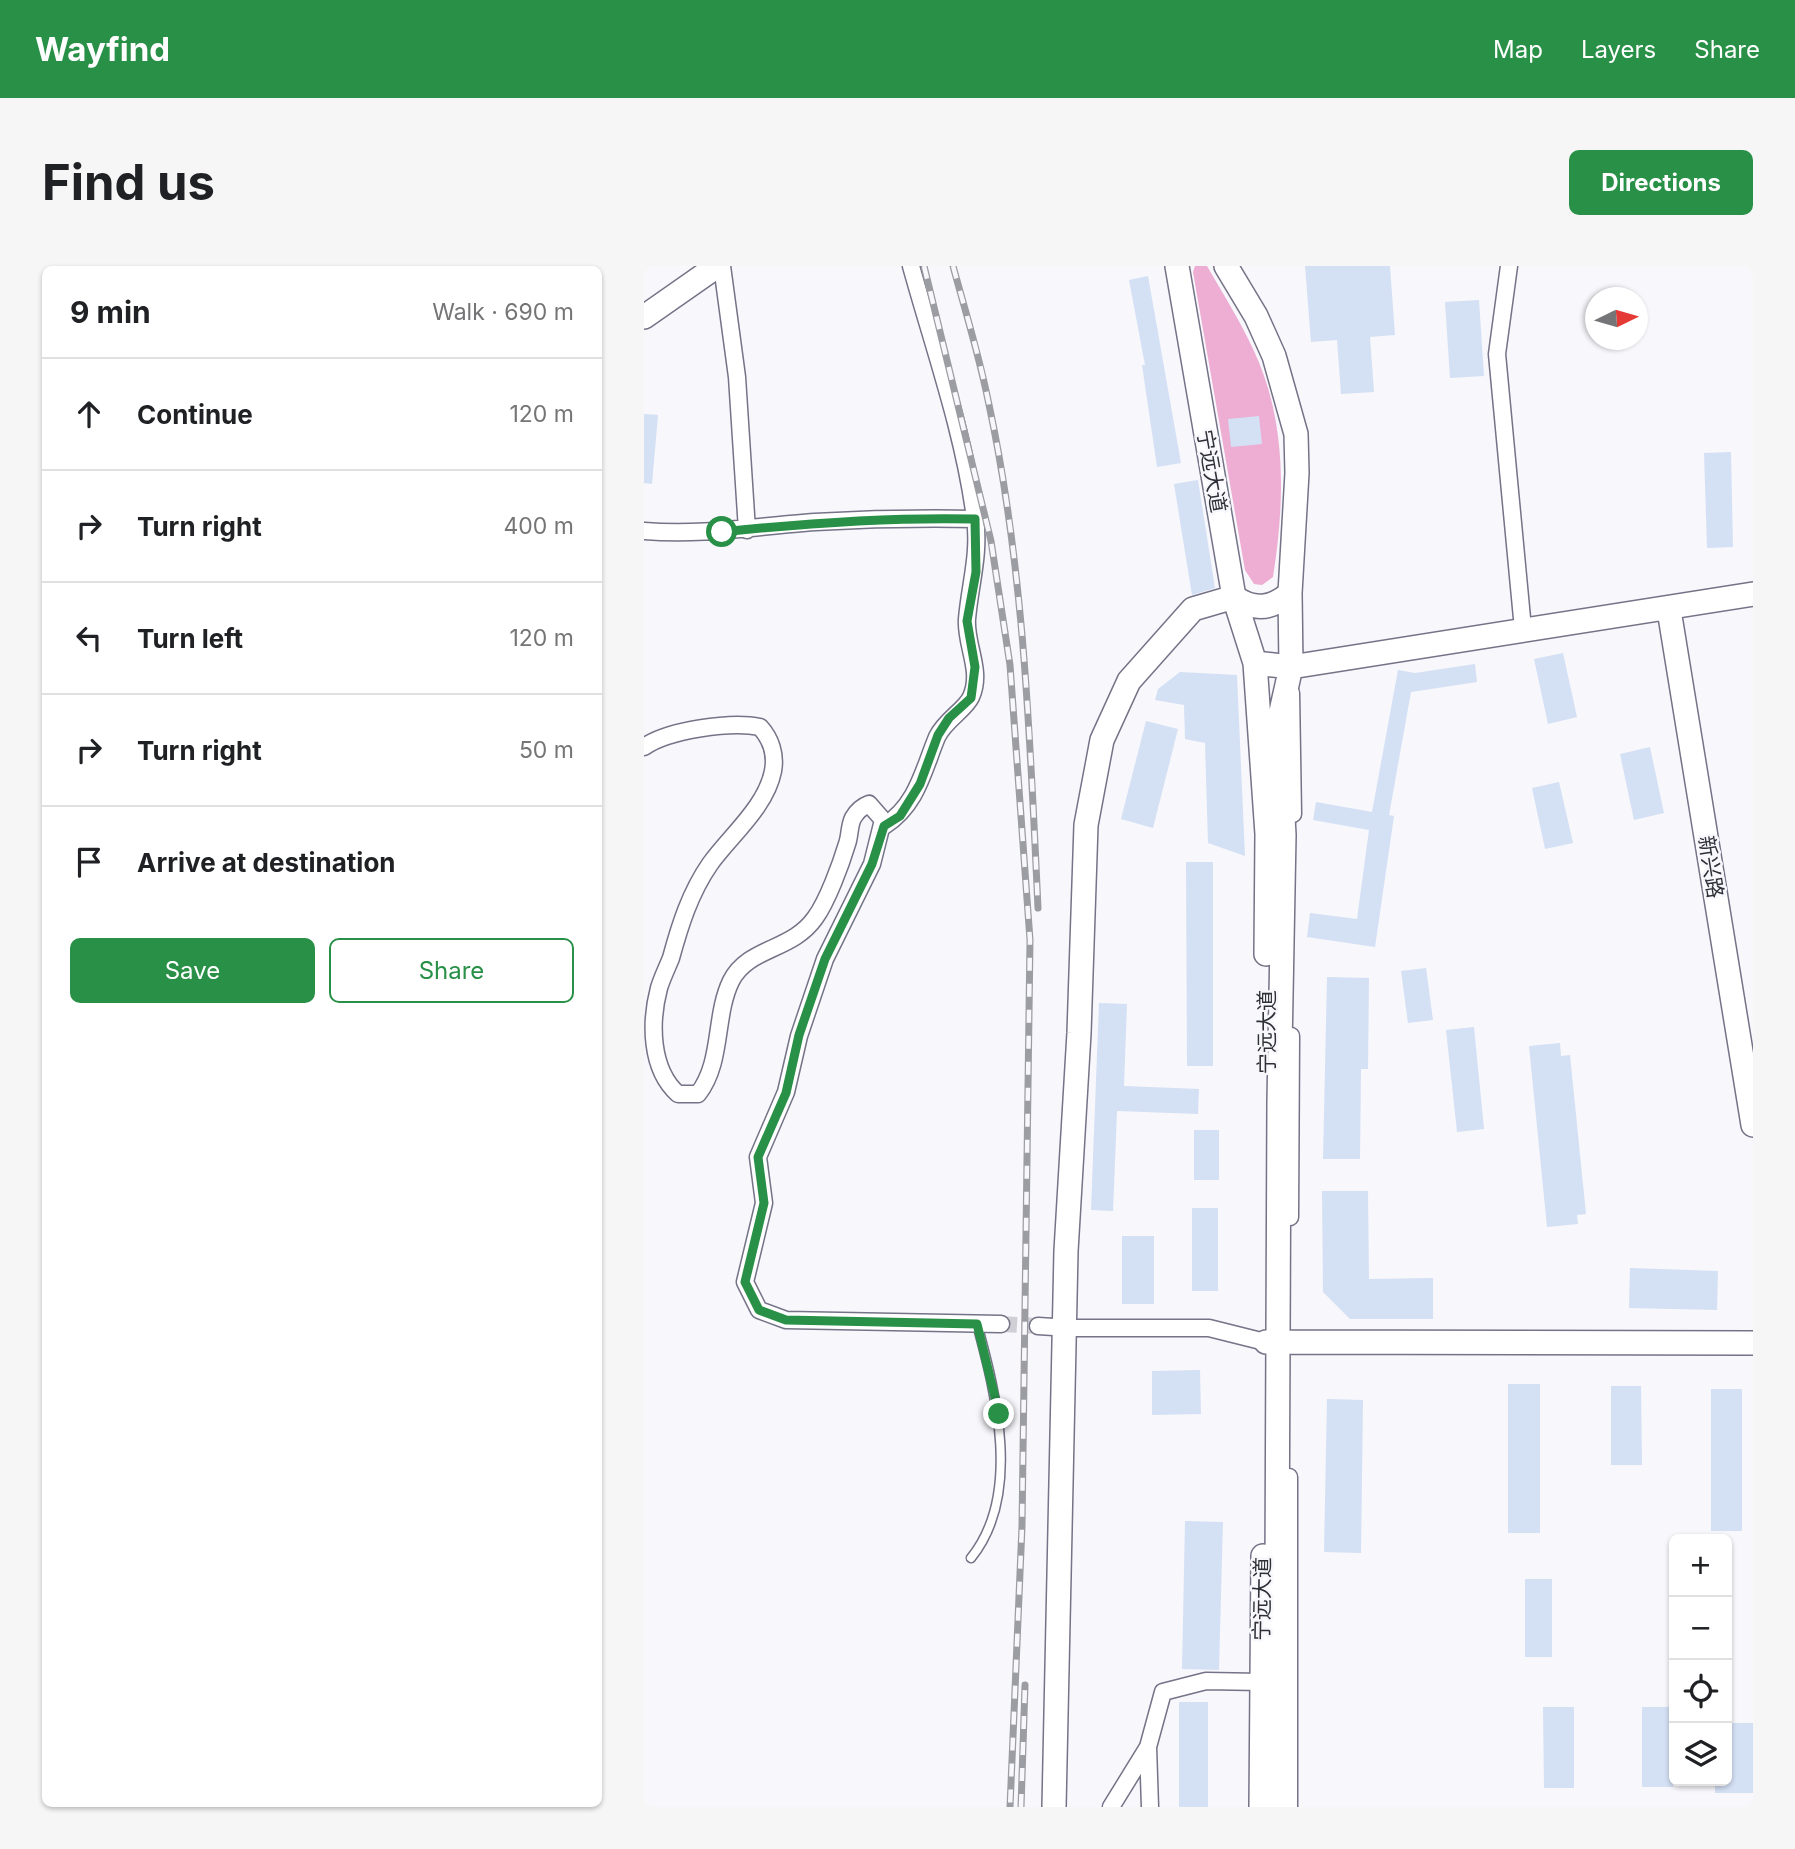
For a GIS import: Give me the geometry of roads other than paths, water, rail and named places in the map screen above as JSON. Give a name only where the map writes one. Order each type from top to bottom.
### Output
[{"type":"main road","points":[[644,317],[720,266]]},
{"type":"main road","name":"宁远大道","points":[[1177,266],[1234,597],[1255,663],[1267,834],[1278,1341],[1261,1682],[1261,1807]]},
{"type":"main road","name":"宁远大道","points":[[1226,266],[1256,316],[1274,356],[1296,434],[1290,667],[1278,725],[1284,835],[1279,1102],[1276,1807]]},
{"type":"main road","points":[[1054,1807],[1066,1251],[1079,1033],[1086,825],[1102,740],[1129,681],[1193,609],[1234,597],[1257,607],[1269,606],[1290,593]]},
{"type":"main road","points":[[1255,663],[1290,667],[1753,594]]},
{"type":"main road","name":"新兴路","points":[[1677,608],[1753,1042]]},
{"type":"main road","name":"新兴路","points":[[1677,608],[1753,1125]]},
{"type":"main road","points":[[1278,1341],[1753,1343]]},
{"type":"street","points":[[720,266],[737,377],[747,530]]},
{"type":"street","points":[[911,266],[958,439],[975,519],[976,572],[967,621],[975,667],[971,698],[949,718],[938,735],[920,784],[900,816],[884,826],[872,864],[825,959],[799,1035],[786,1093],[758,1157],[764,1203],[745,1282],[759,1310],[786,1320],[1001,1324]]},
{"type":"street","points":[[1509,266],[1497,354],[1523,629]]},
{"type":"street","points":[[644,531],[682,533],[747,530],[906,518],[975,519]]},
{"type":"street","points":[[644,747],[663,737],[717,727],[750,725],[760,727],[772,747],[773,770],[770,780],[752,811],[709,865],[693,894],[659,986],[654,1011],[656,1055],[669,1086],[678,1094],[698,1094],[705,1085],[718,1042],[723,1006],[736,973],[753,958],[795,939],[817,916],[839,871],[853,818],[860,808],[869,804],[877,810],[884,826]]},
{"type":"street","points":[[1075,1328],[1209,1328],[1278,1341]]},
{"type":"street","name":"宁远大道","points":[[1278,1341],[1289,1807]]},
{"type":"street","points":[[1111,1807],[1148,1747],[1164,1692],[1206,1681],[1261,1682]]},
{"type":"street","points":[[1148,1747],[1150,1807]]},
{"type":"lane","points":[[971,1558],[980,1547],[991,1518],[1000,1478],[999,1414],[977,1324]]},
{"type":"tunnel","points":[[1001,1324],[1038,1326]]},
{"type":"railway","points":[[924,266],[991,541],[1010,665],[1030,940],[1022,1526],[1010,1807]]},
{"type":"railway","points":[[953,266],[984,383],[1010,525],[1024,652],[1038,908]]},
{"type":"railway","points":[[1021,1807],[1025,1685]]}]
